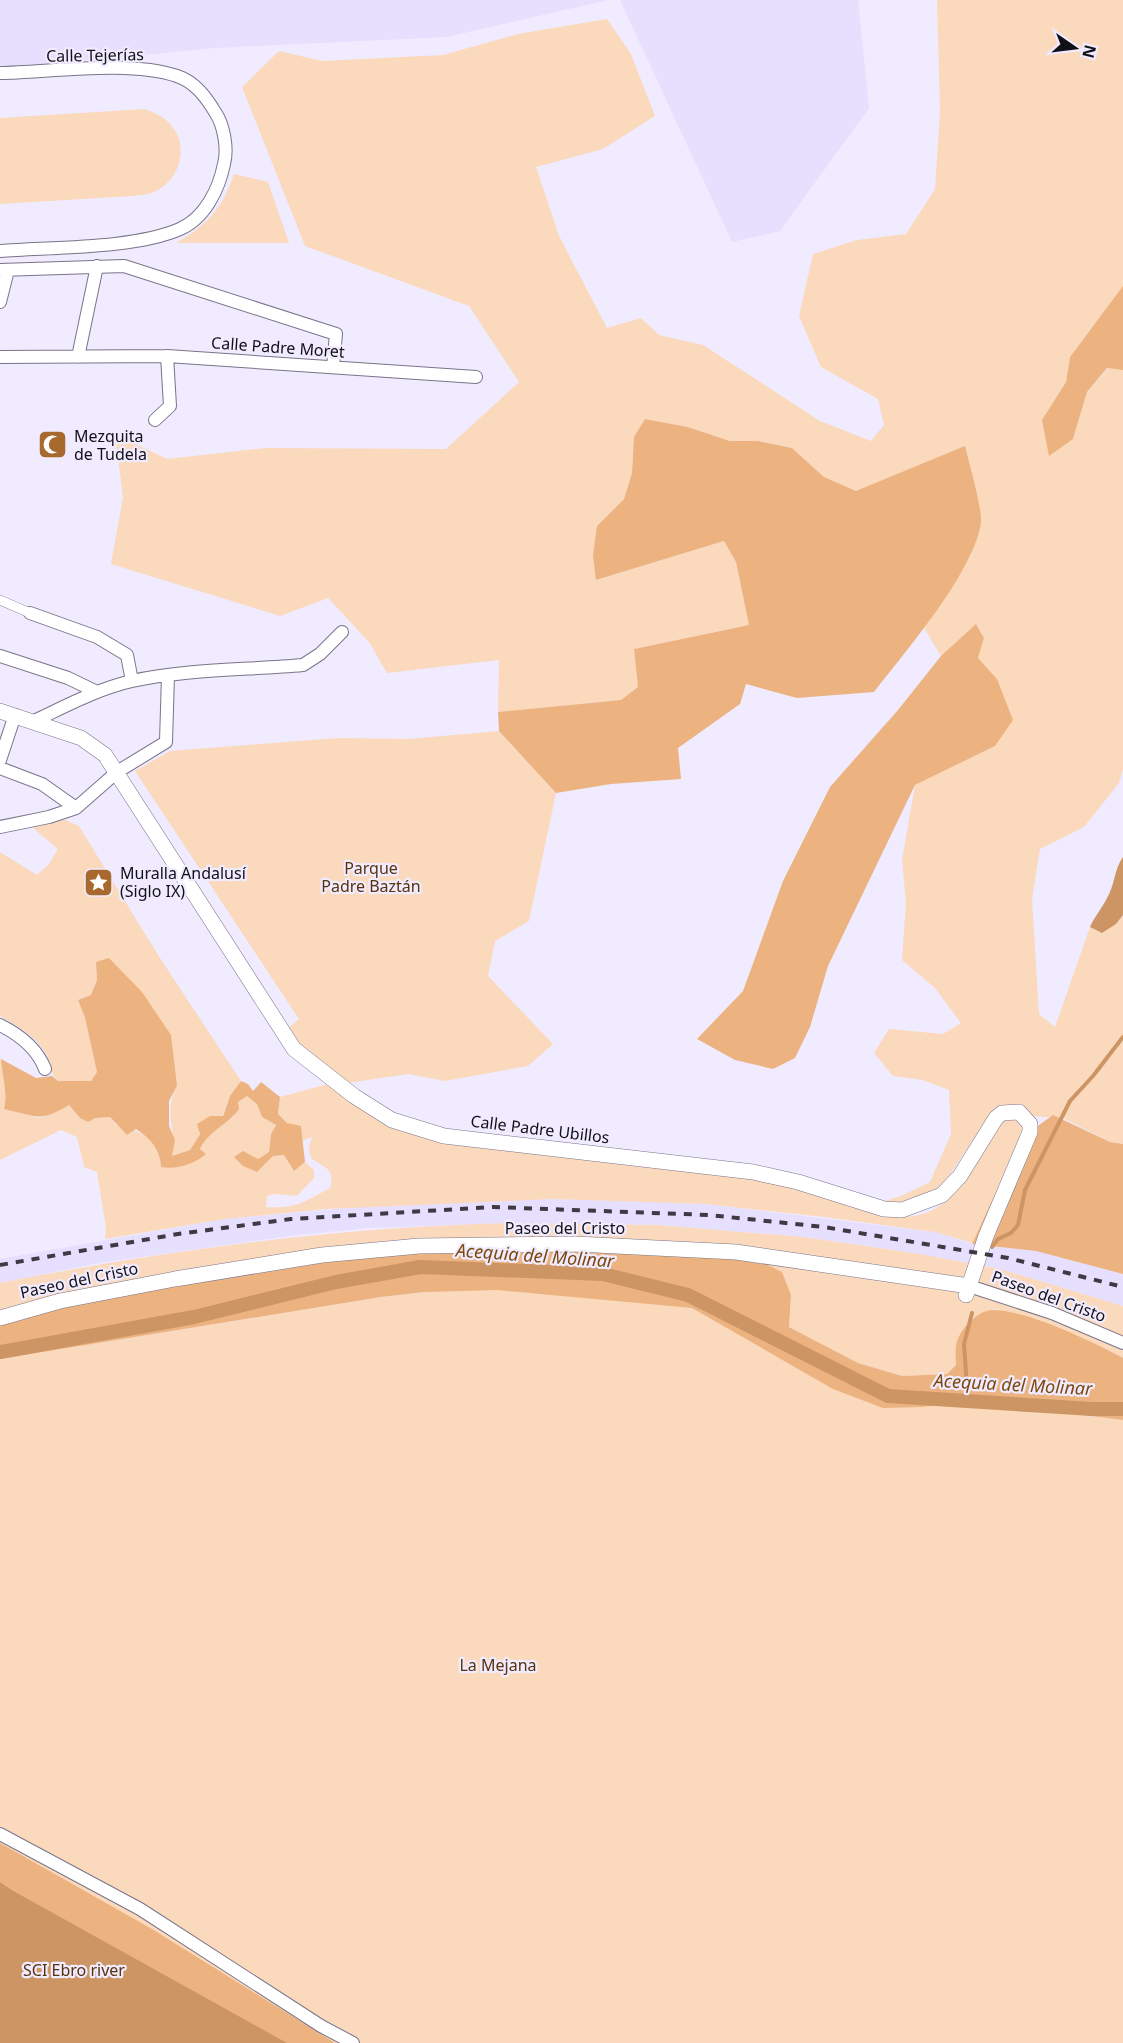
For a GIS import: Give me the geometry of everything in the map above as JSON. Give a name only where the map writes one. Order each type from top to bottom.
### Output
[{"type":"street","name":"Calle Tejerías","points":[[0,74],[138,68],[178,76],[203,92],[220,119],[226,156],[219,187],[208,204],[183,228],[152,240],[0,251]]},
{"type":"street","points":[[78,357],[97,266]]},
{"type":"street","points":[[0,302],[4,270],[124,266],[336,334],[333,367]]},
{"type":"street","points":[[155,420],[170,406],[167,356]]},
{"type":"street","name":"Calle Padre Moret","points":[[0,357],[167,356],[476,377]]},
{"type":"street","points":[[0,600],[97,637],[127,655],[132,681]]},
{"type":"street","points":[[34,721],[97,692],[132,681],[168,675],[303,665],[320,654],[342,632]]},
{"type":"street","points":[[0,656],[68,678],[97,692]]},
{"type":"street","points":[[3,824],[49,817],[76,808],[117,772],[166,742],[168,675]]},
{"type":"street","points":[[0,760],[7,713]]},
{"type":"street","name":"Calle Padre Ubillos","points":[[7,713],[81,738],[105,755],[294,1048],[354,1096],[392,1120],[444,1136],[753,1172],[798,1182],[884,1209],[902,1210],[942,1195],[960,1176],[996,1118],[1002,1113],[1019,1112],[1030,1124],[1030,1132],[986,1236],[967,1291]]},
{"type":"street","points":[[0,768],[42,784],[76,808]]},
{"type":"street","points":[[0,1025],[27,1042],[40,1055],[45,1069]]},
{"type":"street","name":"Paseo del Cristo","points":[[0,1318],[60,1301],[322,1255],[419,1246],[576,1244],[726,1251],[790,1258],[967,1291],[1052,1313],[1123,1343]]},
{"type":"street","points":[[0,1834],[140,1909],[321,2026],[353,2043]]},
{"type":"shaded area","points":[[0,0],[608,0],[447,37],[214,48],[0,69]]},
{"type":"shaded area","points":[[620,0],[858,0],[869,108],[780,231],[732,242]]},
{"type":"shaded area","points":[[1123,286],[1123,370],[1107,368],[1087,392],[1073,439],[1049,456],[1042,420],[1066,382],[1070,357]]},
{"type":"shaded area","points":[[645,419],[688,427],[730,441],[758,441],[792,448],[824,477],[856,491],[965,446],[981,522],[976,542],[953,587],[920,634],[874,692],[797,698],[746,684],[740,704],[678,748],[681,779],[611,784],[556,793],[499,731],[498,712],[621,700],[638,687],[634,649],[749,625],[736,562],[724,541],[596,580],[593,555],[597,526],[624,499],[632,473],[634,437]]},
{"type":"shaded area","points":[[976,624],[984,638],[978,658],[997,679],[1013,720],[995,746],[915,785],[828,966],[810,1027],[795,1058],[773,1069],[735,1060],[697,1039],[743,991],[783,881],[830,787],[898,710],[941,656]]},
{"type":"shaded area","points":[[1123,857],[1123,915],[1116,924],[1102,933],[1090,927],[1110,893]]},
{"type":"shaded area","points":[[109,958],[142,992],[171,1035],[177,1086],[169,1101],[169,1126],[175,1140],[172,1156],[190,1150],[200,1134],[197,1124],[210,1116],[223,1116],[230,1096],[241,1081],[248,1084],[253,1091],[261,1082],[280,1097],[278,1114],[287,1123],[301,1126],[305,1162],[294,1171],[284,1155],[273,1156],[257,1172],[243,1166],[234,1157],[243,1151],[258,1159],[269,1152],[271,1134],[276,1125],[262,1117],[257,1104],[247,1096],[238,1102],[239,1109],[235,1115],[204,1142],[200,1149],[206,1154],[196,1161],[173,1168],[161,1167],[157,1150],[141,1133],[136,1129],[127,1135],[110,1117],[95,1118],[88,1122],[80,1118],[69,1105],[44,1116],[31,1116],[4,1109],[5,1090],[1,1059],[36,1078],[52,1076],[58,1081],[91,1081],[97,1072],[85,1018],[78,1000],[91,995],[97,980],[96,962]]},
{"type":"shaded area","points":[[1053,1115],[1110,1142],[1123,1144],[1123,1274],[1036,1251],[972,1244],[1021,1138]]},
{"type":"shaded area","points":[[554,1199],[705,1204],[935,1232],[972,1244],[1036,1251],[1123,1274],[1123,1306],[1000,1269],[920,1254],[804,1237],[657,1225],[514,1223],[368,1228],[297,1235],[98,1263],[0,1283],[0,1259],[225,1219],[370,1206]]},
{"type":"shaded area","points":[[403,1245],[689,1255],[762,1262],[782,1272],[791,1295],[789,1327],[858,1363],[902,1376],[947,1374],[956,1365],[956,1346],[960,1334],[969,1322],[987,1311],[1007,1311],[1041,1321],[1123,1358],[1123,1420],[968,1401],[922,1407],[883,1408],[833,1389],[692,1308],[497,1290],[425,1292],[381,1297],[0,1359],[0,1320],[17,1314]]},
{"type":"shaded area","points":[[0,1843],[152,1929],[335,2043],[286,2043],[12,1890],[0,1882]]},
{"type":"shaded area","name":"SCI Ebro river","points":[[0,1882],[12,1890],[287,2043],[0,2043]]},
{"type":"green space","points":[[937,0],[1123,0],[1123,287],[1070,357],[1066,382],[1042,420],[1073,439],[1087,392],[1108,368],[1123,370],[1123,769],[1119,783],[1084,827],[1040,849],[1032,899],[1039,1014],[1055,1027],[1090,927],[1102,933],[1116,924],[1123,915],[1123,1144],[1110,1142],[1063,1118],[1030,1116],[1010,1108],[993,1110],[940,1189],[906,1203],[882,1202],[930,1182],[951,1134],[949,1090],[923,1080],[893,1076],[874,1053],[889,1029],[943,1034],[961,1023],[935,988],[902,960],[906,903],[902,860],[915,785],[995,746],[997,679],[978,658],[984,638],[977,625],[941,656],[924,628],[972,554],[884,480],[856,491],[824,477],[792,448],[758,441],[730,441],[688,427],[645,419],[634,437],[632,473],[624,499],[597,526],[596,580],[724,541],[736,562],[749,625],[634,649],[638,687],[621,700],[498,712],[499,660],[387,673],[369,642],[328,598],[280,616],[111,564],[123,497],[115,434],[167,459],[266,448],[446,449],[519,382],[469,306],[305,246],[242,87],[279,51],[322,61],[443,55],[518,34],[607,19],[631,54],[655,116],[603,149],[536,167],[559,236],[607,328],[641,318],[659,335],[703,345],[820,421],[871,441],[884,425],[878,399],[821,367],[799,316],[813,254],[857,240],[906,234],[935,189],[940,111]]},
{"type":"green space","points":[[145,109],[164,118],[174,129],[181,148],[177,168],[172,177],[156,191],[133,196],[0,204],[0,118]]},
{"type":"green space","points":[[234,174],[268,182],[289,243],[176,243],[205,223],[212,215],[225,197]]},
{"type":"green space","name":"Parque Padre Baztán","points":[[499,731],[556,793],[529,921],[495,941],[488,976],[553,1044],[528,1066],[445,1081],[408,1074],[341,1084],[285,1031],[299,1019],[135,771],[170,751],[338,738],[408,739]]},
{"type":"green space","points":[[63,819],[79,826],[158,955],[241,1081],[230,1096],[222,1116],[210,1116],[190,1150],[172,1156],[171,1105],[177,1086],[96,962],[97,980],[91,995],[78,1000],[85,1018],[97,1072],[91,1081],[58,1081],[41,1046],[25,1031],[0,1016],[0,852],[37,875],[49,864],[58,849],[33,828]]},
{"type":"green space","points":[[0,1057],[5,1109],[39,1118],[69,1105],[80,1118],[110,1117],[116,1125],[141,1133],[147,1138],[157,1149],[161,1166],[205,1153],[200,1149],[206,1137],[233,1117],[237,1102],[247,1096],[257,1103],[262,1117],[276,1125],[271,1134],[269,1152],[258,1159],[257,1172],[273,1156],[284,1155],[294,1171],[305,1162],[314,1170],[314,1178],[297,1196],[274,1194],[267,1196],[266,1207],[293,1206],[330,1188],[330,1172],[311,1158],[309,1148],[312,1137],[301,1141],[301,1137],[278,1114],[280,1097],[335,1082],[420,1130],[752,1173],[884,1216],[908,1217],[927,1212],[943,1203],[956,1191],[967,1175],[995,1118],[1004,1112],[1030,1121],[982,1246],[935,1232],[824,1217],[705,1204],[554,1199],[327,1209],[225,1219],[105,1239],[106,1228],[97,1172],[84,1167],[77,1137],[61,1130],[0,1160]]},
{"type":"green space","points":[[514,1223],[657,1225],[804,1237],[920,1254],[1000,1269],[1123,1306],[1123,1360],[1063,1332],[995,1309],[971,1319],[956,1344],[956,1365],[947,1374],[902,1376],[858,1363],[789,1327],[791,1295],[762,1262],[0,1320],[0,1283],[128,1260],[256,1242],[384,1229]]},
{"type":"green space","name":"La Mejana","points":[[504,1283],[692,1308],[749,1338],[959,1401],[1123,1420],[1123,2043],[0,2043],[0,1359],[381,1297]]},
{"type":"waterway","points":[[992,1247],[998,1239],[1011,1233],[1018,1225],[1025,1190],[1070,1101],[1123,1037]]},
{"type":"waterway","name":"Acequia del Molinar","points":[[0,1352],[194,1317],[336,1282],[420,1267],[603,1274],[688,1295],[888,1396],[1123,1409]]},
{"type":"waterway","points":[[968,1401],[964,1344],[972,1313]]},
{"type":"railway","points":[[0,1265],[178,1234],[291,1219],[493,1207],[709,1215],[824,1227],[1008,1258],[1123,1287]]},
{"type":"place","name":"Mezquita de Tudela","points":[[53,445]]},
{"type":"place","name":"Muralla Andalusí (Siglo IX)","points":[[99,882]]}]
